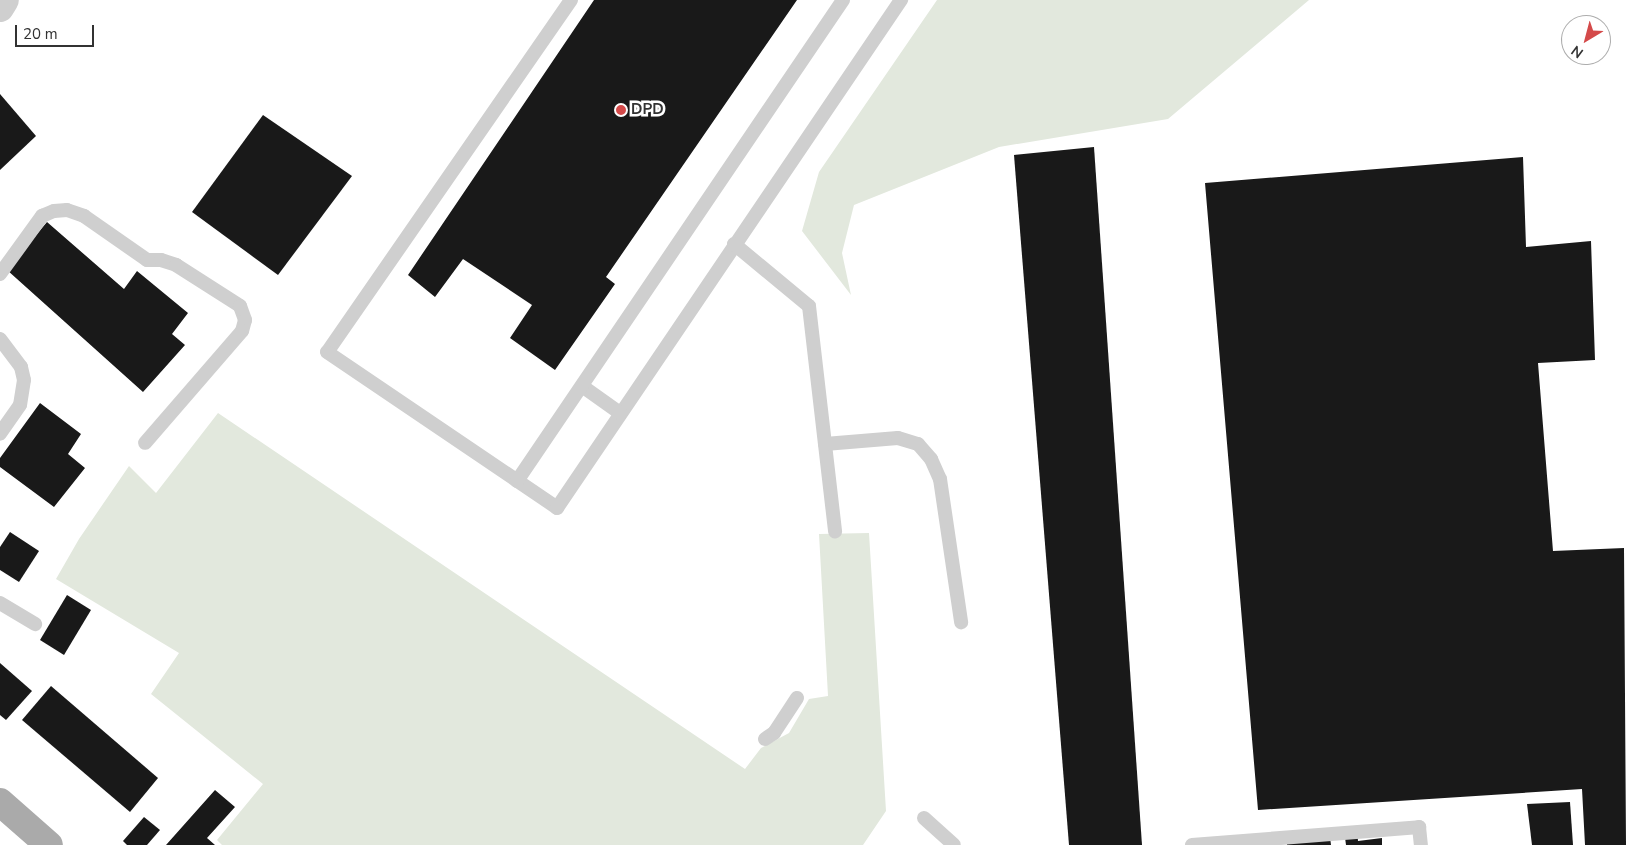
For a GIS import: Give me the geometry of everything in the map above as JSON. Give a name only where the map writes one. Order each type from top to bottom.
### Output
[{"type":"main road","points":[[0,802],[50,845]]},
{"type":"street","points":[[0,8],[5,0]]},
{"type":"lane","points":[[571,0],[327,352],[557,508],[900,0]]},
{"type":"lane","points":[[517,481],[843,0]]},
{"type":"lane","points":[[0,274],[42,216],[54,211],[67,210],[84,216],[147,260],[161,260],[176,265],[240,306],[245,320],[242,331],[145,444]]},
{"type":"lane","points":[[734,244],[809,306],[835,532]]},
{"type":"lane","points":[[0,339],[21,367],[24,380],[20,405],[0,434]]},
{"type":"lane","points":[[582,386],[620,413]]},
{"type":"lane","points":[[825,444],[898,438],[918,444],[931,459],[940,478],[961,622]]},
{"type":"lane","points":[[0,603],[35,624]]},
{"type":"lane","points":[[765,739],[774,733],[797,698]]},
{"type":"lane","points":[[924,818],[954,845]]},
{"type":"lane","points":[[1192,845],[1419,827],[1421,845]]},
{"type":"shaded area","points":[[937,0],[1309,0],[1168,119],[999,147],[854,205],[842,253],[851,295],[802,231],[819,172]]},
{"type":"shaded area","points":[[218,413],[745,769],[761,748],[789,733],[809,699],[828,696],[819,534],[869,533],[886,811],[863,845],[222,845],[217,840],[263,784],[151,694],[179,653],[56,579],[79,539],[129,466],[156,493]]},
{"type":"building","name":"DPD","points":[[594,0],[797,0],[606,277],[615,284],[555,370],[510,338],[532,305],[463,259],[435,297],[408,275]]},
{"type":"building","points":[[0,94],[36,136],[0,170]]},
{"type":"building","points":[[263,115],[352,176],[278,275],[192,212]]},
{"type":"building","points":[[1094,147],[1142,845],[1069,845],[1014,155]]},
{"type":"building","points":[[1523,157],[1526,247],[1591,241],[1595,360],[1538,363],[1553,551],[1624,548],[1626,845],[1585,845],[1582,789],[1258,810],[1205,183]]},
{"type":"building","points":[[47,222],[124,289],[137,271],[188,313],[172,334],[185,345],[143,392],[7,270]]},
{"type":"building","points":[[40,403],[81,434],[68,454],[85,468],[54,507],[0,467],[0,458]]},
{"type":"building","points":[[10,532],[39,551],[19,582],[0,570],[0,547]]},
{"type":"building","points":[[67,595],[91,610],[64,655],[40,640]]},
{"type":"building","points":[[0,663],[32,691],[6,720],[0,715]]},
{"type":"building","points":[[51,686],[158,778],[130,812],[22,720]]},
{"type":"building","points":[[215,790],[235,807],[207,838],[215,845],[166,845]]},
{"type":"building","points":[[1570,802],[1573,845],[1532,845],[1527,804]]},
{"type":"building","points":[[144,817],[160,830],[147,845],[127,845],[123,841]]},
{"type":"building","points":[[1329,829],[1331,845],[1287,845],[1287,834]]},
{"type":"building","points":[[1357,829],[1358,841],[1382,838],[1382,845],[1346,845],[1344,830]]},
{"type":"place","name":"DPD","points":[[621,110]]}]
